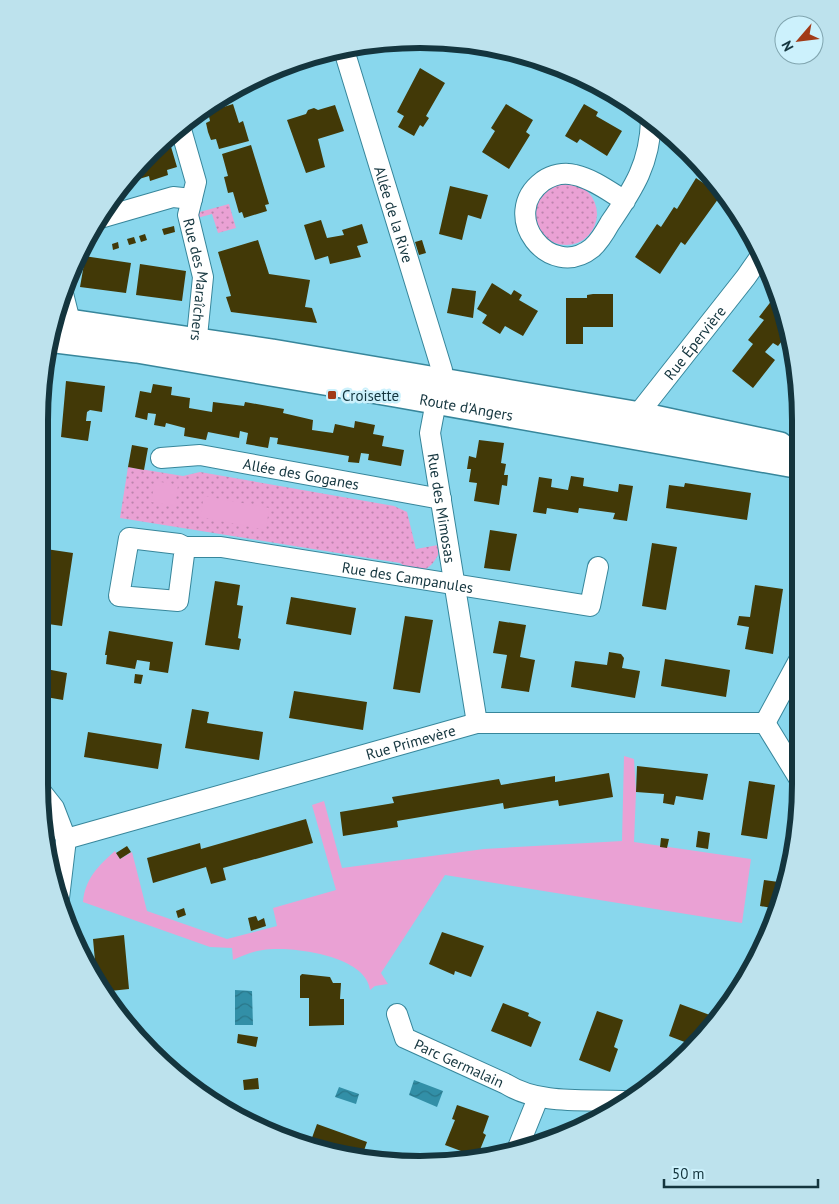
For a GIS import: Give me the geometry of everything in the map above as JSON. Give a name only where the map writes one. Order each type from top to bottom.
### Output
[{"type":"street","name":"Allée de la Rive","points":[[346,55],[442,370],[438,392]]},
{"type":"street","points":[[625,201],[582,176],[554,175],[538,185],[531,193],[527,202],[525,222],[530,234],[544,250],[563,257],[583,253],[598,242],[625,201],[642,171],[648,153],[650,128]]},
{"type":"street","name":"Rue des Maraîchers","points":[[182,133],[196,182],[188,216],[203,277],[195,350]]},
{"type":"street","name":"Rue des Maraîchers","points":[[108,216],[173,197],[192,199]]},
{"type":"street","name":"Rue Épervière","points":[[636,425],[642,409],[756,262]]},
{"type":"street","name":"Route d'Angers","points":[[59,331],[195,350],[636,425],[792,449]]},
{"type":"street","name":"Rue des Mimosas","points":[[438,392],[430,433],[477,724]]},
{"type":"street","name":"Route d'Angers","points":[[636,425],[792,464]]},
{"type":"street","name":"Allée des Goganes","points":[[161,458],[200,455],[440,499]]},
{"type":"street","name":"Rue des Campanules","points":[[184,547],[221,547],[590,606],[598,567]]},
{"type":"street","points":[[792,673],[765,723],[792,767]]},
{"type":"street","name":"Rue Primevère","points":[[66,839],[477,724],[765,723]]},
{"type":"street","points":[[48,800],[54,808],[66,839],[61,883]]},
{"type":"street","name":"Parc Germalain","points":[[397,1014],[405,1038],[506,1084],[519,1092],[538,1098],[616,1101]]},
{"type":"street","points":[[520,1143],[538,1098]]},
{"type":"lane","points":[[59,331],[62,318]]},
{"type":"shaded area","points":[[560,183],[572,183],[588,192],[595,202],[597,214],[595,226],[588,236],[572,245],[560,245],[549,240],[540,231],[535,220],[535,208],[540,197],[549,188]]},
{"type":"shaded area","points":[[229,204],[236,228],[218,233],[212,214],[197,218],[196,213]]},
{"type":"shaded area","points":[[128,467],[183,476],[200,472],[394,506],[407,512],[416,549],[438,545],[438,555],[426,569],[416,570],[400,563],[120,518]]},
{"type":"shaded area","points":[[155,481],[178,485],[175,506],[151,502]]},
{"type":"shaded area","points":[[204,496],[269,508],[266,530],[200,517]]},
{"type":"shaded area","points":[[624,756],[634,759],[636,792],[634,842],[751,859],[742,923],[445,875],[381,973],[388,984],[375,986],[370,990],[365,978],[355,968],[325,955],[275,949],[255,951],[233,960],[232,948],[210,947],[83,902],[86,886],[103,862],[115,851],[120,859],[132,852],[147,911],[227,939],[277,926],[273,908],[336,890],[312,805],[324,801],[342,868],[484,849],[622,841]]},
{"type":"water","points":[[235,990],[252,991],[253,1025],[235,1025]]},
{"type":"water","points":[[414,1080],[443,1091],[437,1107],[409,1095]]},
{"type":"water","points":[[339,1087],[359,1094],[356,1104],[335,1097]]},
{"type":"building","points":[[420,68],[445,83],[426,116],[429,118],[423,127],[420,125],[414,136],[398,127],[404,116],[397,112]]},
{"type":"building","points":[[233,104],[239,123],[243,121],[249,141],[219,149],[216,139],[211,140],[206,123],[210,121],[208,113]]},
{"type":"building","points":[[506,104],[533,120],[526,132],[530,135],[509,169],[482,152],[495,131],[491,128]]},
{"type":"building","points":[[584,104],[598,112],[596,116],[622,131],[607,156],[580,139],[577,143],[565,136]]},
{"type":"building","points":[[335,105],[344,131],[318,139],[325,167],[306,173],[287,120],[306,114],[308,110],[314,108],[318,110]]},
{"type":"building","points":[[170,144],[177,167],[167,170],[168,175],[150,181],[149,176],[139,179],[140,174]]},
{"type":"building","points":[[251,145],[269,204],[265,205],[267,211],[244,218],[242,212],[239,213],[233,192],[228,193],[224,177],[228,176],[222,154]]},
{"type":"building","points":[[696,178],[711,188],[719,198],[685,245],[681,242],[660,274],[635,257],[657,224],[661,227],[674,207],[677,209]]},
{"type":"building","points":[[450,186],[488,195],[481,219],[468,215],[462,240],[439,234]]},
{"type":"building","points":[[321,220],[327,238],[344,235],[342,230],[362,224],[368,243],[357,246],[361,257],[330,264],[328,256],[315,260],[304,225]]},
{"type":"building","points":[[174,226],[175,232],[164,235],[162,229]]},
{"type":"building","points":[[145,234],[147,240],[141,242],[139,236]]},
{"type":"building","points":[[134,237],[136,243],[129,245],[127,239]]},
{"type":"building","points":[[258,240],[269,274],[310,280],[305,307],[312,308],[317,323],[231,312],[226,297],[231,296],[218,252]]},
{"type":"building","points":[[422,240],[426,253],[419,255],[415,242]]},
{"type":"building","points":[[118,242],[119,248],[113,250],[112,244]]},
{"type":"building","points":[[85,256],[131,263],[126,293],[80,287],[84,264],[82,264]]},
{"type":"building","points":[[140,264],[186,271],[182,301],[136,295]]},
{"type":"building","points":[[492,283],[511,295],[514,290],[522,295],[519,300],[538,311],[523,336],[505,326],[500,334],[482,323],[487,315],[477,309]]},
{"type":"building","points":[[452,288],[476,291],[473,318],[447,313]]},
{"type":"building","points":[[613,294],[613,327],[583,327],[583,344],[566,344],[566,298],[587,298],[587,295]]},
{"type":"building","points":[[772,300],[783,340],[778,346],[773,343],[765,352],[775,360],[753,388],[732,371],[753,344],[748,340],[764,320],[759,317]]},
{"type":"building","points":[[66,381],[105,386],[102,412],[90,410],[87,412],[86,421],[91,421],[88,441],[61,437]]},
{"type":"building","points":[[153,384],[172,387],[171,395],[190,398],[189,408],[212,412],[213,402],[244,406],[245,402],[284,409],[283,413],[313,420],[312,430],[333,433],[335,424],[354,428],[355,421],[375,425],[373,434],[384,436],[382,446],[404,450],[401,466],[368,460],[369,454],[361,453],[359,463],[348,462],[349,456],[277,444],[278,438],[270,437],[268,448],[246,444],[248,433],[240,431],[239,438],[208,432],[206,440],[184,436],[185,428],[166,423],[165,427],[154,425],[156,414],[148,413],[147,420],[135,417],[140,391],[151,393]]},
{"type":"building","points":[[479,440],[504,443],[501,463],[506,464],[504,475],[508,475],[507,486],[502,485],[499,505],[474,501],[477,483],[469,482],[471,469],[467,469],[469,456],[476,458]]},
{"type":"building","points":[[132,445],[148,448],[144,470],[128,467]]},
{"type":"building","points":[[571,476],[584,478],[583,486],[618,492],[619,484],[633,486],[627,521],[613,519],[615,513],[579,508],[578,513],[547,508],[546,514],[533,512],[539,477],[552,479],[551,487],[568,490]]},
{"type":"building","points":[[48,483],[51,483],[48,502]]},
{"type":"building","points":[[685,483],[751,493],[747,520],[666,508],[669,485],[684,487]]},
{"type":"building","points":[[490,530],[517,534],[510,571],[484,568]]},
{"type":"building","points":[[652,543],[677,547],[666,610],[642,606]]},
{"type":"building","points":[[48,549],[73,553],[62,626],[48,624]]},
{"type":"building","points":[[215,581],[240,585],[237,605],[243,606],[238,638],[241,639],[239,650],[205,645]]},
{"type":"building","points":[[755,585],[783,589],[773,654],[745,649],[749,627],[737,625],[739,616],[750,617]]},
{"type":"building","points":[[291,597],[356,608],[351,635],[286,624]]},
{"type":"building","points":[[405,616],[433,620],[420,693],[393,689]]},
{"type":"building","points":[[499,621],[526,625],[520,657],[535,660],[529,692],[501,688],[507,655],[493,653]]},
{"type":"building","points":[[109,631],[173,642],[168,673],[149,670],[150,662],[137,660],[135,669],[106,664],[107,655],[105,655]]},
{"type":"building","points":[[609,652],[621,654],[624,658],[622,668],[640,671],[635,698],[571,687],[575,661],[607,665]]},
{"type":"building","points":[[665,659],[730,670],[726,697],[661,686]]},
{"type":"building","points":[[48,669],[67,673],[63,700],[48,697]]},
{"type":"building","points":[[135,674],[143,675],[141,684],[134,683]]},
{"type":"building","points":[[294,691],[367,702],[363,730],[289,718]]},
{"type":"building","points":[[192,709],[209,712],[207,723],[263,732],[259,760],[185,748]]},
{"type":"building","points":[[88,732],[162,744],[158,769],[84,757]]},
{"type":"building","points":[[637,766],[708,774],[703,800],[676,796],[674,805],[663,803],[664,794],[636,792]]},
{"type":"building","points":[[609,773],[613,797],[559,806],[558,800],[504,809],[503,803],[397,821],[398,827],[343,836],[340,812],[394,803],[392,797],[499,779],[501,785],[555,776],[555,782]]},
{"type":"building","points":[[749,781],[775,785],[767,839],[741,835]]},
{"type":"building","points":[[306,819],[313,843],[223,868],[226,880],[211,884],[206,867],[153,883],[147,858],[200,843],[201,849]]},
{"type":"building","points":[[698,831],[710,833],[708,849],[696,847]]},
{"type":"building","points":[[661,838],[669,839],[667,848],[660,847]]},
{"type":"building","points":[[127,846],[131,852],[120,859],[116,853]]},
{"type":"building","points":[[764,880],[779,882],[771,908],[760,906]]},
{"type":"building","points":[[184,908],[186,915],[178,918],[176,911]]},
{"type":"building","points":[[256,916],[258,921],[264,918],[266,926],[251,931],[248,918]]},
{"type":"building","points":[[442,932],[484,946],[471,977],[455,971],[454,975],[429,964]]},
{"type":"building","points":[[124,935],[129,989],[110,991],[96,967],[93,939]]},
{"type":"building","points":[[302,974],[330,977],[333,983],[341,983],[340,999],[344,999],[344,1025],[309,1026],[309,998],[300,998],[300,976]]},
{"type":"building","points":[[503,1003],[529,1013],[528,1016],[541,1022],[531,1047],[491,1031]]},
{"type":"building","points":[[680,1004],[711,1015],[687,1043],[669,1036]]},
{"type":"building","points":[[597,1011],[623,1020],[614,1047],[618,1049],[610,1072],[579,1060]]},
{"type":"building","points":[[238,1034],[258,1037],[256,1047],[237,1043]]},
{"type":"building","points":[[258,1078],[259,1089],[244,1090],[243,1080]]},
{"type":"building","points":[[457,1105],[489,1116],[483,1133],[486,1135],[479,1151],[467,1153],[445,1145],[455,1120],[452,1119]]},
{"type":"building","points":[[317,1124],[367,1142],[364,1152],[311,1140]]},
{"type":"place","name":"Croisette","points":[[332,395]]}]
